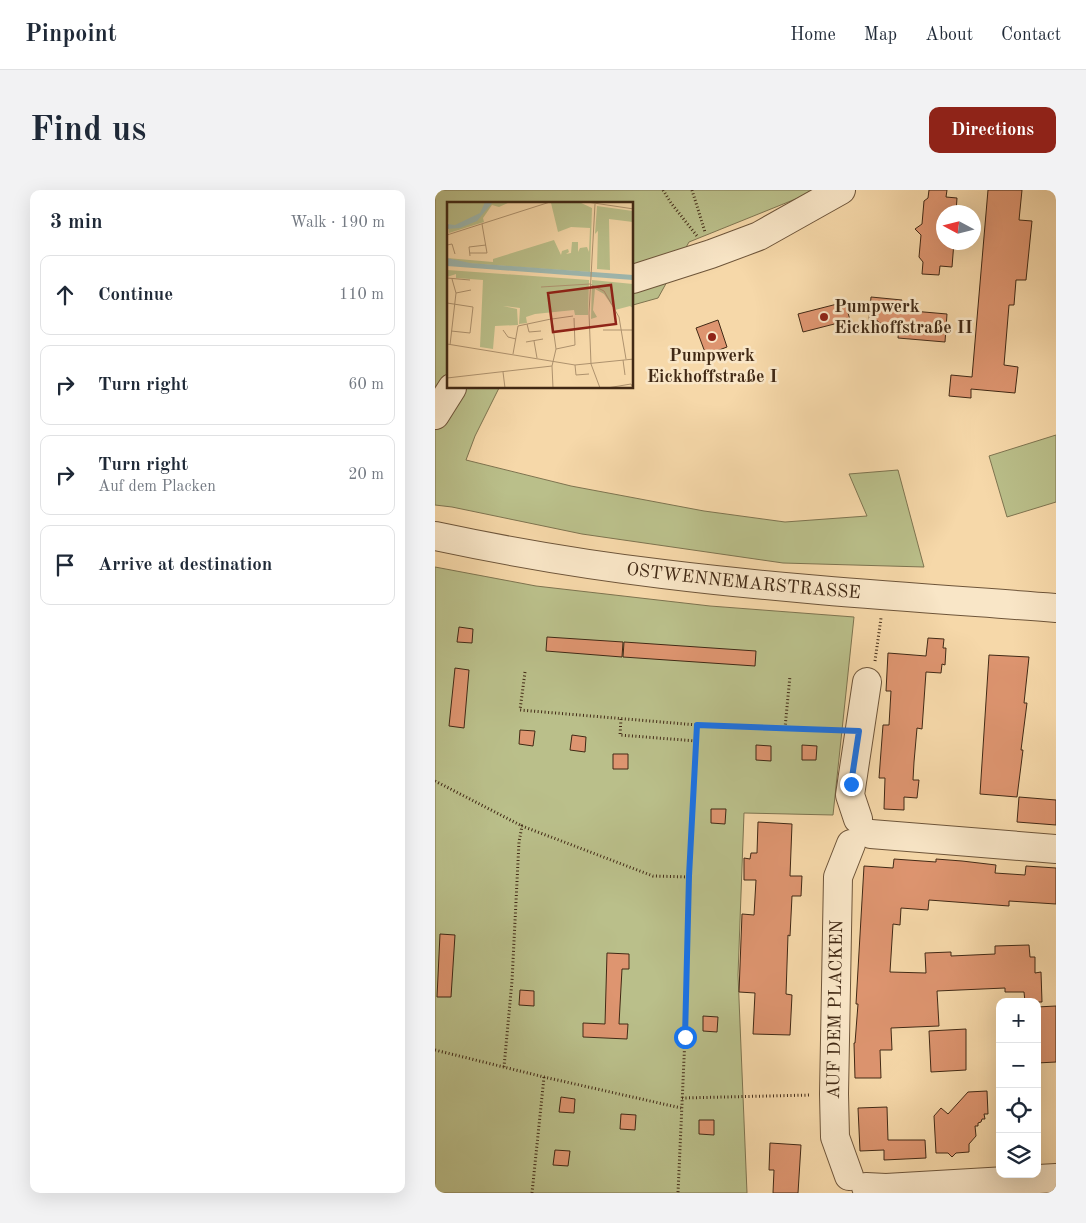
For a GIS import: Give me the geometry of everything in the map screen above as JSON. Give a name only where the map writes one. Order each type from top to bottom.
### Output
[{"type":"street","points":[[634,279],[711,254],[759,236],[841,190]]},
{"type":"street","points":[[435,415],[451,389]]},
{"type":"street","name":"OSTWENNEMARSTRASSE","points":[[435,536],[559,559],[663,574],[828,590],[1056,608]]},
{"type":"street","points":[[867,682],[850,795],[860,832],[1056,849]]},
{"type":"street","name":"AUF DEM PLACKEN","points":[[855,1187],[835,1138],[834,1094],[838,878],[860,832]]},
{"type":"street","points":[[855,1187],[886,1188],[1003,1178]]},
{"type":"street","points":[[1041,1178],[1056,1178]]},
{"type":"path","points":[[663,190],[711,254]]},
{"type":"path","points":[[693,190],[711,254]]},
{"type":"path","points":[[867,682],[872,677],[882,614]]},
{"type":"path","points":[[525,672],[520,710],[697,725],[859,731]]},
{"type":"path","points":[[785,728],[790,676]]},
{"type":"path","points":[[621,719],[620,735],[696,741]]},
{"type":"path","points":[[678,1193],[685,1037],[689,876],[697,725]]},
{"type":"path","points":[[435,782],[522,826],[653,876],[689,876]]},
{"type":"path","points":[[504,1067],[512,981],[519,842],[522,826]]},
{"type":"path","points":[[435,1050],[681,1108]]},
{"type":"path","points":[[532,1193],[544,1077]]},
{"type":"path","points":[[681,1098],[834,1094]]},
{"type":"green space","points":[[435,190],[818,190],[689,242],[658,298],[634,305],[634,202],[447,202],[447,389],[498,389],[475,436],[466,460],[571,486],[704,511],[785,522],[867,516],[849,474],[898,470],[924,567],[783,563],[582,534],[435,505]]},
{"type":"green space","points":[[1056,435],[1056,502],[1007,517],[989,456]]},
{"type":"green space","points":[[435,567],[536,586],[710,606],[854,617],[833,815],[744,813],[738,975],[747,1193],[435,1193]]},
{"type":"building","points":[[929,190],[947,190],[946,197],[957,198],[956,205],[936,205],[936,250],[953,250],[952,267],[940,266],[939,275],[922,274],[923,262],[919,257],[921,235],[915,229],[922,224],[924,201],[928,198]]},
{"type":"building","points":[[988,190],[1022,190],[1019,220],[1032,221],[1026,280],[1016,280],[1014,305],[1009,305],[1004,365],[1018,367],[1015,393],[971,389],[971,398],[949,396],[951,375],[972,377]]},
{"type":"building","points":[[871,297],[902,300],[901,310],[947,314],[945,342],[898,338],[899,325],[869,320]]},
{"type":"building","name":"Pumpwerk Eickhoffstraße II","points":[[845,302],[850,320],[803,332],[798,314]]},
{"type":"building","name":"Pumpwerk Eickhoffstraße I","points":[[718,320],[727,347],[706,355],[696,328]]},
{"type":"building","points":[[459,627],[473,629],[472,643],[457,642]]},
{"type":"building","points":[[547,637],[623,642],[622,657],[546,651]]},
{"type":"building","points":[[928,638],[944,639],[943,648],[946,648],[945,665],[942,664],[941,673],[926,672],[922,729],[917,728],[914,762],[913,780],[919,780],[917,798],[904,797],[904,810],[884,809],[885,778],[879,778],[883,725],[889,725],[891,691],[886,691],[888,653],[926,656]]},
{"type":"building","points":[[624,642],[756,651],[755,666],[623,657]]},
{"type":"building","points":[[989,655],[1029,657],[1024,703],[1027,703],[1021,750],[1023,750],[1017,797],[980,794]]},
{"type":"building","points":[[455,668],[469,670],[464,728],[449,726]]},
{"type":"building","points":[[520,730],[535,731],[533,746],[519,744]]},
{"type":"building","points":[[572,735],[586,737],[585,752],[570,750]]},
{"type":"building","points":[[756,745],[771,746],[771,761],[756,760]]},
{"type":"building","points":[[802,745],[817,746],[816,760],[802,760]]},
{"type":"building","points":[[613,754],[628,754],[628,769],[613,769]]},
{"type":"building","points":[[1019,797],[1056,800],[1056,825],[1017,822]]},
{"type":"building","points":[[711,809],[726,809],[725,824],[711,823]]},
{"type":"building","points":[[758,822],[792,824],[790,876],[802,876],[801,896],[792,896],[790,936],[788,935],[786,994],[792,995],[790,1035],[753,1034],[755,993],[739,992],[742,914],[754,915],[756,880],[744,880],[744,858],[750,859],[751,853],[757,853]]},
{"type":"building","points":[[894,859],[936,862],[936,859],[996,865],[995,873],[1025,875],[1026,866],[1056,868],[1056,904],[1009,901],[1009,906],[929,900],[928,910],[901,908],[900,925],[893,924],[890,972],[926,973],[925,953],[951,952],[951,956],[995,954],[995,946],[1029,945],[1030,957],[1035,957],[1035,973],[1041,972],[1042,1002],[1041,998],[1025,998],[1024,992],[1005,992],[1005,988],[937,991],[939,1026],[891,1028],[892,1050],[880,1050],[881,1078],[855,1078],[854,1043],[858,1004],[856,1004],[864,866],[893,868]]},
{"type":"building","points":[[440,934],[455,935],[451,997],[437,997]]},
{"type":"building","points":[[607,953],[629,954],[629,969],[622,969],[619,1024],[628,1024],[627,1039],[583,1037],[583,1023],[605,1024]]},
{"type":"building","points":[[520,990],[534,991],[534,1006],[519,1005]]},
{"type":"building","points":[[1056,1006],[1056,1062],[1041,1063],[1041,1007]]},
{"type":"building","points":[[703,1016],[718,1017],[717,1032],[703,1031]]},
{"type":"building","points":[[966,1029],[966,1070],[931,1072],[929,1031]]},
{"type":"building","points":[[987,1091],[988,1114],[984,1114],[985,1119],[978,1123],[978,1126],[975,1126],[976,1136],[969,1144],[969,1152],[956,1153],[952,1157],[948,1153],[936,1153],[934,1116],[941,1108],[948,1114],[968,1092]]},
{"type":"building","points":[[561,1097],[575,1099],[574,1113],[559,1112]]},
{"type":"building","points":[[887,1107],[888,1140],[925,1140],[926,1158],[884,1160],[884,1150],[860,1151],[858,1108]]},
{"type":"building","points":[[621,1114],[636,1115],[635,1130],[620,1129]]},
{"type":"building","points":[[699,1120],[714,1120],[714,1135],[699,1134]]},
{"type":"building","points":[[770,1143],[801,1145],[798,1193],[773,1193],[774,1170],[769,1170]]},
{"type":"building","points":[[555,1150],[570,1151],[568,1166],[553,1165]]},
{"type":"place","name":"Pumpwerk Eickhoffstraße II","points":[[824,317]]},
{"type":"place","name":"Pumpwerk Eickhoffstraße I","points":[[712,337]]},
{"type":"route","points":[[685,1037],[689,876],[697,725],[859,731],[851,784]]}]
